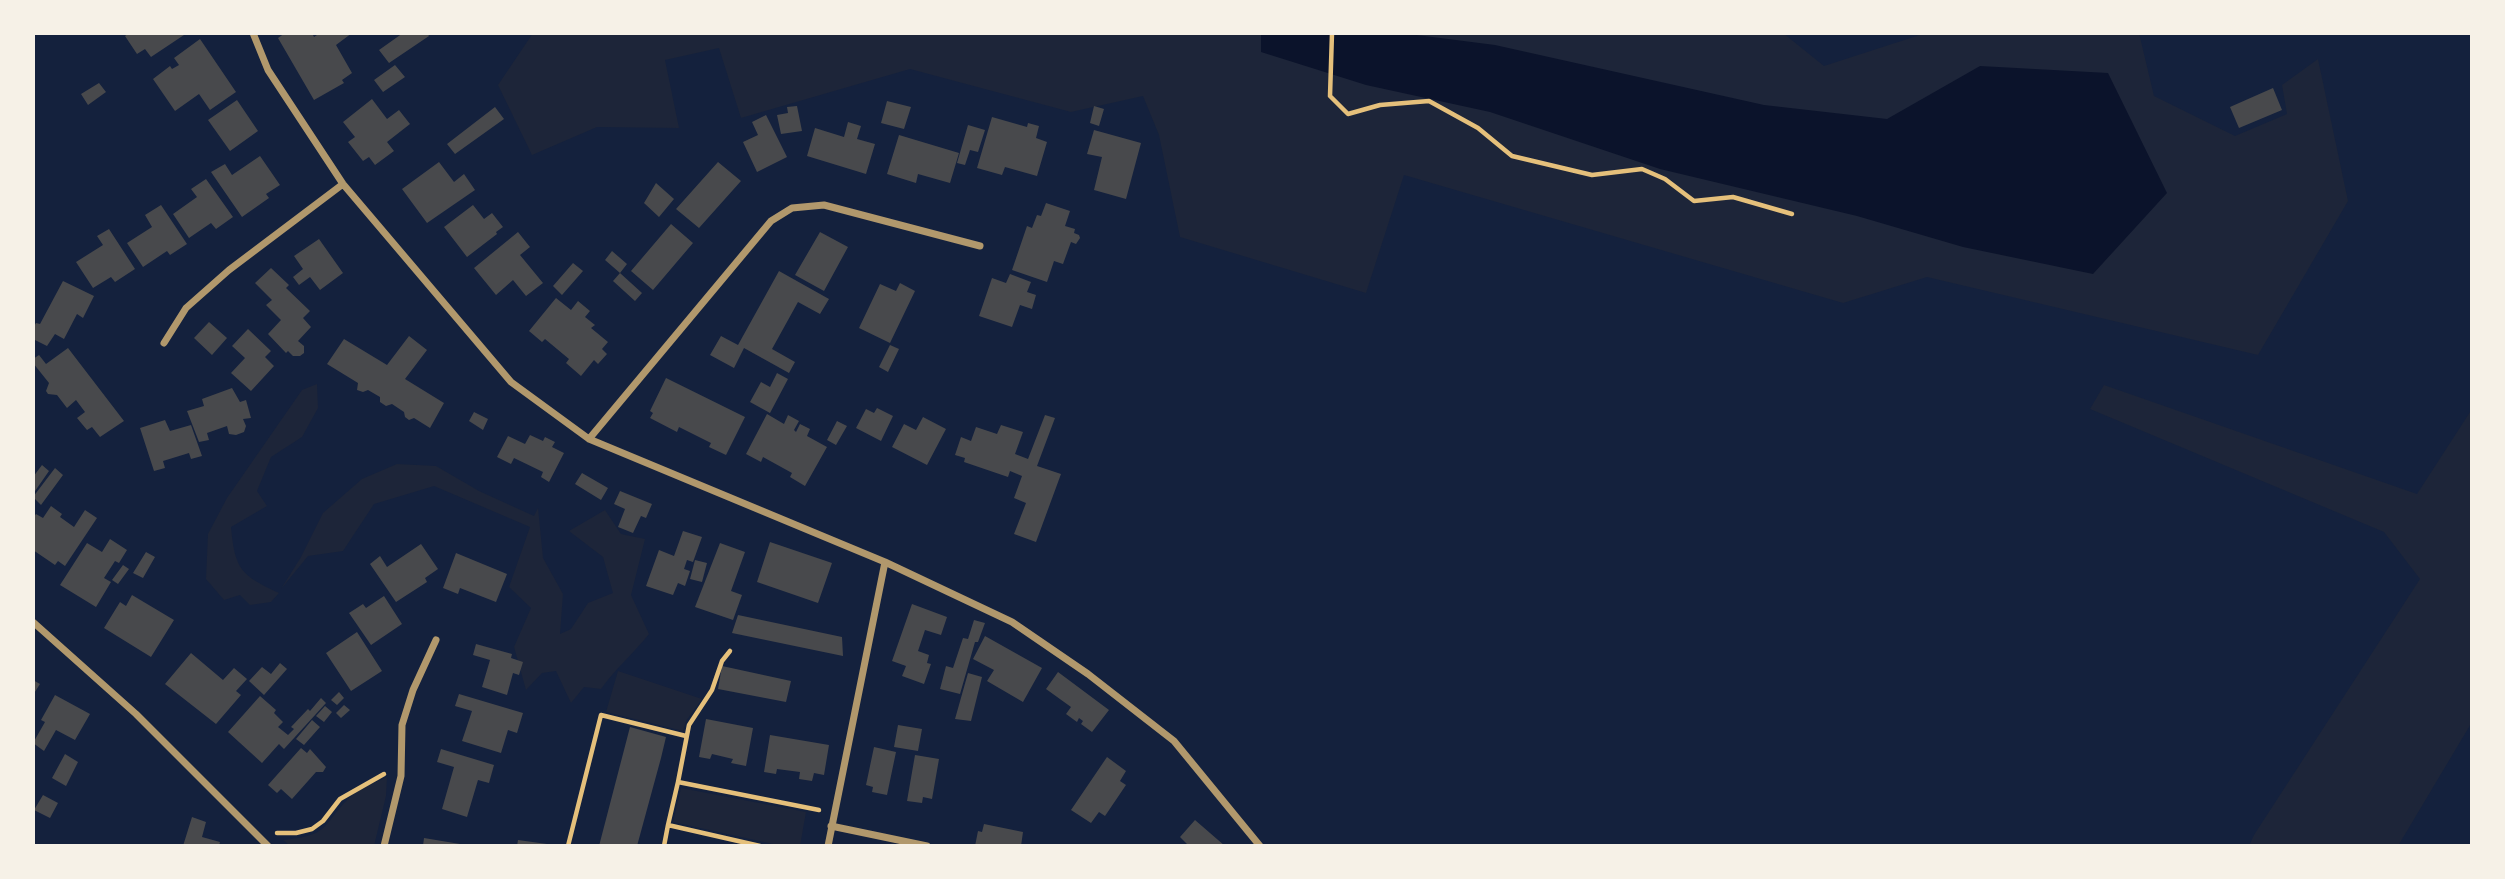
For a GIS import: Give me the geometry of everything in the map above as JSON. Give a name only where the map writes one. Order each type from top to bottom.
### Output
[{"type":"street","points":[[253,33],[268,70],[343,184],[511,383],[589,439],[885,562],[1012,622],[1088,674],[1174,741],[1261,846]]},
{"type":"street","points":[[164,343],[186,308],[229,270],[343,184]]},
{"type":"street","points":[[589,439],[771,221],[792,208],[824,205],[980,246]]},
{"type":"street","points":[[828,846],[885,562]]},
{"type":"street","points":[[33,622],[136,714],[268,846]]},
{"type":"street","points":[[384,846],[401,776],[402,725],[413,690],[436,640]]},
{"type":"street","points":[[831,826],[927,846]]},
{"type":"path","points":[[1332,33],[1330,96],[1348,114],[1380,105],[1429,102],[1478,128],[1512,156],[1592,175],[1642,169],[1665,179],[1694,201],[1733,197],[1792,214]]},
{"type":"path","points":[[664,846],[689,725],[712,690],[722,661],[730,651]]},
{"type":"path","points":[[568,846],[601,715],[686,736]]},
{"type":"path","points":[[255,832],[296,833],[312,829],[323,821],[340,799],[362,784],[401,766]]},
{"type":"path","points":[[678,782],[834,813]]},
{"type":"path","points":[[668,825],[760,846]]},
{"type":"shaded area","points":[[533,33],[1783,33],[1824,66],[1926,33],[2139,33],[2154,96],[2235,136],[2287,114],[2282,85],[2318,59],[2348,201],[2258,355],[1927,277],[1843,303],[1404,175],[1366,293],[1180,237],[1159,135],[1143,96],[1071,112],[910,69],[741,118],[719,48],[665,60],[679,128],[597,127],[532,155],[498,85]]},
{"type":"shaded area","points":[[1261,33],[1401,33],[1495,45],[1764,105],[1887,119],[1980,66],[2108,73],[2167,193],[2093,274],[1963,247],[1857,216],[1660,169],[1490,112],[1366,85],[1261,52]]},
{"type":"shaded area","points":[[317,384],[318,408],[302,437],[271,457],[257,491],[267,506],[231,527],[235,552],[242,569],[256,581],[279,593],[271,602],[250,605],[240,595],[224,600],[206,579],[208,534],[227,498],[302,390]]},
{"type":"shaded area","points":[[2104,385],[2417,494],[2472,409],[2472,722],[2398,846],[2249,846],[2420,579],[2384,532],[2090,409]]},
{"type":"shaded area","points":[[397,464],[436,466],[479,491],[534,516],[538,508],[543,558],[563,594],[560,634],[571,629],[588,603],[613,593],[603,557],[569,531],[605,510],[621,534],[645,539],[631,595],[649,634],[601,689],[584,687],[571,703],[556,671],[542,673],[526,690],[514,647],[531,608],[509,587],[530,527],[434,486],[374,504],[343,551],[308,556],[281,589],[323,513],[362,479]]},
{"type":"shaded area","points":[[618,671],[702,699],[686,721],[683,731],[606,712]]},
{"type":"shaded area","points":[[387,777],[386,796],[374,846],[290,846],[283,840],[317,832],[353,795]]},
{"type":"shaded area","points":[[681,788],[806,812],[800,846],[782,846],[673,822]]},
{"type":"building","points":[[129,33],[187,33],[151,57],[145,49],[137,54],[125,36]]},
{"type":"building","points":[[285,33],[312,33],[314,37],[320,33],[352,33],[336,45],[352,73],[342,80],[344,83],[314,100],[278,38]]},
{"type":"building","points":[[403,33],[427,33],[429,36],[389,63],[379,50]]},
{"type":"building","points":[[200,39],[236,92],[210,110],[199,94],[175,111],[153,79],[170,66],[172,69],[179,65],[174,58]]},
{"type":"building","points":[[395,65],[405,77],[383,92],[374,80]]},
{"type":"building","points":[[99,83],[106,92],[88,105],[81,94]]},
{"type":"building","points":[[2273,88],[2282,110],[2239,128],[2230,107]]},
{"type":"building","points":[[372,99],[387,119],[399,110],[410,124],[387,142],[394,151],[375,165],[369,157],[363,161],[348,142],[355,137],[343,122]]},
{"type":"building","points":[[237,100],[258,131],[230,151],[208,120]]},
{"type":"building","points":[[887,101],[911,107],[904,129],[881,123]]},
{"type":"building","points":[[797,106],[802,131],[781,134],[777,115],[788,113],[787,107]]},
{"type":"building","points":[[1094,106],[1104,109],[1099,126],[1090,123]]},
{"type":"building","points":[[495,107],[504,119],[455,154],[447,144]]},
{"type":"building","points":[[766,115],[787,157],[757,172],[743,142],[758,135],[752,122]]},
{"type":"building","points":[[992,117],[1027,127],[1028,123],[1039,126],[1036,138],[1047,142],[1037,176],[1005,167],[1002,175],[977,168]]},
{"type":"building","points":[[848,122],[861,126],[857,139],[875,144],[866,174],[807,156],[815,128],[844,137]]},
{"type":"building","points":[[968,125],[985,130],[978,152],[970,150],[965,165],[957,163]]},
{"type":"building","points":[[1094,130],[1141,143],[1126,199],[1094,190],[1102,157],[1087,154]]},
{"type":"building","points":[[899,135],[959,153],[950,183],[918,174],[916,183],[887,174]]},
{"type":"building","points":[[260,156],[280,185],[266,194],[269,198],[242,217],[211,172],[225,164],[232,175]]},
{"type":"building","points":[[439,162],[454,182],[464,174],[475,190],[427,223],[402,189]]},
{"type":"building","points":[[718,162],[741,181],[699,228],[676,209]]},
{"type":"building","points":[[206,179],[233,217],[216,229],[211,223],[189,238],[173,214],[197,197],[191,189]]},
{"type":"building","points":[[656,183],[674,199],[659,217],[644,203]]},
{"type":"building","points":[[1046,203],[1070,211],[1065,226],[1075,229],[1074,233],[1080,238],[1076,244],[1071,242],[1063,264],[1054,261],[1047,282],[1012,270],[1027,226],[1032,228]]},
{"type":"building","points":[[161,205],[187,244],[170,255],[167,251],[143,267],[127,243],[152,227],[145,215]]},
{"type":"building","points":[[473,205],[484,219],[492,213],[503,227],[467,257],[444,227]]},
{"type":"building","points":[[671,224],[693,243],[653,290],[631,271]]},
{"type":"building","points":[[109,229],[135,269],[115,282],[111,277],[93,288],[76,262],[103,245],[97,236]]},
{"type":"building","points":[[518,232],[530,247],[520,255],[543,283],[526,296],[513,280],[496,295],[474,268]]},
{"type":"building","points":[[820,232],[848,247],[824,291],[795,275]]},
{"type":"building","points":[[319,239],[343,273],[320,290],[310,277],[299,285],[293,277],[303,269],[294,256]]},
{"type":"building","points":[[612,251],[627,264],[620,273],[605,260]]},
{"type":"building","points":[[573,263],[583,271],[562,295],[553,286]]},
{"type":"building","points":[[271,268],[289,285],[286,288],[310,311],[303,318],[311,327],[298,341],[304,346],[304,353],[300,356],[293,356],[288,351],[286,353],[268,334],[281,320],[266,305],[272,300],[255,283]]},
{"type":"building","points":[[779,271],[829,299],[820,314],[798,302],[772,349],[795,362],[789,373],[744,348],[734,368],[710,355],[721,336],[738,345]]},
{"type":"building","points":[[620,273],[642,293],[635,301],[613,281]]},
{"type":"building","points":[[1010,274],[1031,282],[1027,292],[1036,295],[1032,309],[1020,305],[1012,327],[979,316],[992,278],[1006,283]]},
{"type":"building","points":[[63,281],[94,296],[83,318],[77,314],[64,339],[55,334],[47,346],[33,339],[33,328],[36,323],[40,324]]},
{"type":"building","points":[[900,283],[915,291],[890,343],[859,328],[880,284],[896,291]]},
{"type":"building","points":[[556,298],[571,310],[578,301],[590,311],[585,317],[595,325],[591,328],[608,342],[602,349],[607,354],[598,364],[594,360],[581,376],[566,363],[569,359],[545,339],[542,342],[529,331]]},
{"type":"building","points":[[209,322],[227,338],[212,355],[194,338]]},
{"type":"building","points":[[248,329],[271,351],[265,357],[274,366],[251,391],[231,373],[245,358],[232,346]]},
{"type":"building","points":[[409,336],[427,350],[405,379],[444,403],[430,428],[414,418],[409,420],[404,412],[392,404],[386,406],[380,402],[380,397],[368,390],[357,390],[358,383],[327,364],[344,339],[387,365]]},
{"type":"building","points":[[890,345],[899,349],[888,372],[879,367]]},
{"type":"building","points":[[68,348],[124,421],[100,437],[92,427],[87,430],[77,418],[85,412],[76,400],[67,408],[57,395],[48,394],[46,391],[49,383],[33,363],[33,359],[39,355],[46,364]]},
{"type":"building","points":[[777,373],[788,379],[770,413],[750,402],[761,382],[770,387]]},
{"type":"building","points":[[666,378],[745,417],[726,455],[709,447],[711,443],[679,427],[677,432],[650,418],[653,413],[650,411]]},
{"type":"building","points":[[232,388],[240,402],[246,400],[251,418],[243,419],[246,426],[244,432],[229,434],[227,426],[207,433],[209,440],[199,442],[187,411],[204,406],[202,399]]},
{"type":"building","points":[[877,408],[893,416],[881,441],[856,428],[866,409],[874,413]]},
{"type":"building","points":[[474,412],[488,419],[483,430],[469,421]]},
{"type":"building","points":[[767,414],[784,424],[788,415],[799,421],[794,430],[796,432],[800,424],[810,429],[807,436],[827,447],[805,486],[790,477],[792,473],[763,457],[761,462],[746,454]]},
{"type":"building","points":[[1045,415],[1055,418],[1037,466],[1061,474],[1036,542],[1014,534],[1026,503],[1014,498],[1022,476],[1010,471],[1008,477],[964,462],[965,458],[955,455],[961,437],[971,441],[976,427],[997,434],[1001,425],[1023,432],[1015,454],[1028,459]]},
{"type":"building","points":[[923,417],[946,429],[927,465],[892,447],[904,424],[916,430]]},
{"type":"building","points":[[165,420],[170,431],[191,425],[202,456],[191,459],[189,453],[163,461],[165,468],[154,471],[140,428]]},
{"type":"building","points":[[837,421],[847,426],[836,445],[827,440]]},
{"type":"building","points":[[530,435],[543,441],[545,437],[555,442],[552,447],[564,453],[549,482],[541,477],[543,472],[514,458],[511,464],[497,457],[508,436],[525,444]]},
{"type":"building","points":[[42,465],[49,471],[33,494],[33,477]]},
{"type":"building","points":[[55,468],[63,475],[41,505],[33,497]]},
{"type":"building","points":[[582,473],[608,488],[601,500],[575,484]]},
{"type":"building","points":[[620,491],[652,504],[646,518],[641,516],[633,533],[618,527],[625,509],[614,504]]},
{"type":"building","points":[[51,506],[74,527],[85,510],[97,518],[65,566],[58,561],[55,565],[33,550],[33,518],[36,514],[43,518]]},
{"type":"building","points":[[683,531],[702,537],[693,562],[687,560],[684,569],[690,571],[685,586],[678,583],[673,595],[646,586],[659,550],[674,556]]},
{"type":"building","points":[[110,539],[127,550],[119,563],[115,561],[104,578],[111,582],[96,607],[60,585],[87,543],[102,552]]},
{"type":"building","points":[[770,542],[832,563],[818,603],[757,582]]},
{"type":"building","points":[[720,543],[745,552],[731,591],[742,595],[733,620],[695,607]]},
{"type":"building","points":[[421,544],[438,569],[425,578],[427,582],[396,602],[370,564],[380,556],[387,567]]},
{"type":"building","points":[[146,552],[155,557],[143,578],[133,573]]},
{"type":"building","points":[[456,553],[507,574],[496,602],[460,588],[458,594],[443,588]]},
{"type":"building","points":[[695,560],[707,563],[702,582],[690,579]]},
{"type":"building","points":[[123,565],[129,569],[118,584],[112,580]]},
{"type":"building","points":[[132,595],[174,620],[151,657],[104,628],[120,602],[126,606]]},
{"type":"building","points":[[384,596],[402,624],[371,645],[349,613],[363,604],[366,608]]},
{"type":"building","points":[[912,604],[947,617],[941,635],[925,630],[918,651],[929,655],[927,663],[931,664],[924,684],[902,676],[906,666],[892,661]]},
{"type":"building","points":[[738,615],[842,637],[843,656],[732,633]]},
{"type":"building","points":[[974,620],[985,623],[978,642],[975,642],[960,694],[940,689],[946,666],[953,668],[963,638],[968,639]]},
{"type":"building","points":[[357,632],[382,671],[351,691],[326,653]]},
{"type":"building","points":[[985,636],[1042,668],[1023,702],[987,681],[994,670],[973,659]]},
{"type":"building","points":[[476,644],[512,654],[511,658],[523,662],[519,675],[513,673],[507,695],[482,687],[490,660],[473,655]]},
{"type":"building","points":[[191,653],[223,680],[234,668],[247,679],[236,691],[241,695],[216,724],[165,684]]},
{"type":"building","points":[[280,663],[287,669],[264,695],[249,681],[262,667],[271,674]]},
{"type":"building","points":[[722,666],[791,681],[786,702],[718,689]]},
{"type":"building","points":[[1058,672],[1109,710],[1092,732],[1081,724],[1083,721],[1079,718],[1077,722],[1066,714],[1071,707],[1046,689]]},
{"type":"building","points":[[968,673],[982,677],[971,721],[955,719]]},
{"type":"building","points":[[33,680],[40,684],[33,695]]},
{"type":"building","points":[[339,692],[344,698],[337,705],[331,700]]},
{"type":"building","points":[[459,694],[523,713],[517,733],[508,730],[501,753],[462,741],[472,711],[455,706]]},
{"type":"building","points":[[55,695],[90,714],[75,740],[56,730],[44,751],[33,743],[45,722],[41,720]]},
{"type":"building","points":[[260,696],[276,710],[274,713],[283,722],[278,727],[288,735],[294,729],[291,727],[321,698],[326,703],[284,749],[279,744],[262,763],[228,732]]},
{"type":"building","points":[[344,705],[350,710],[341,718],[336,713]]},
{"type":"building","points":[[325,706],[332,712],[324,722],[316,716]]},
{"type":"building","points":[[706,719],[753,728],[746,766],[731,763],[733,759],[712,754],[710,759],[699,757]]},
{"type":"building","points":[[312,720],[320,727],[304,745],[296,739]]},
{"type":"building","points":[[898,725],[922,729],[918,751],[894,747]]},
{"type":"building","points":[[630,727],[666,737],[661,758],[637,846],[599,846]]},
{"type":"building","points":[[770,735],[829,745],[824,775],[814,773],[812,781],[799,779],[800,772],[777,769],[776,774],[764,772]]},
{"type":"building","points":[[874,747],[896,752],[887,795],[872,792],[873,787],[866,785]]},
{"type":"building","points":[[301,748],[307,753],[310,749],[326,767],[323,772],[316,772],[292,799],[281,789],[277,793],[268,785]]},
{"type":"building","points":[[441,749],[494,765],[489,783],[478,780],[467,817],[442,809],[454,767],[437,762]]},
{"type":"building","points":[[65,754],[78,762],[66,786],[52,778]]},
{"type":"building","points":[[915,755],[939,759],[932,799],[923,797],[922,803],[907,801]]},
{"type":"building","points":[[1107,757],[1126,771],[1120,781],[1126,785],[1105,816],[1099,812],[1091,823],[1071,810]]},
{"type":"building","points":[[43,795],[58,803],[50,818],[34,810]]},
{"type":"building","points":[[192,817],[206,822],[202,837],[220,842],[219,846],[183,846]]},
{"type":"building","points":[[1195,820],[1225,846],[1189,846],[1180,837]]},
{"type":"building","points":[[984,824],[1023,832],[1021,846],[975,846],[978,831],[982,832]]},
{"type":"building","points":[[424,838],[460,844],[460,846],[423,846]]},
{"type":"building","points":[[518,840],[547,844],[547,846],[517,846]]}]
